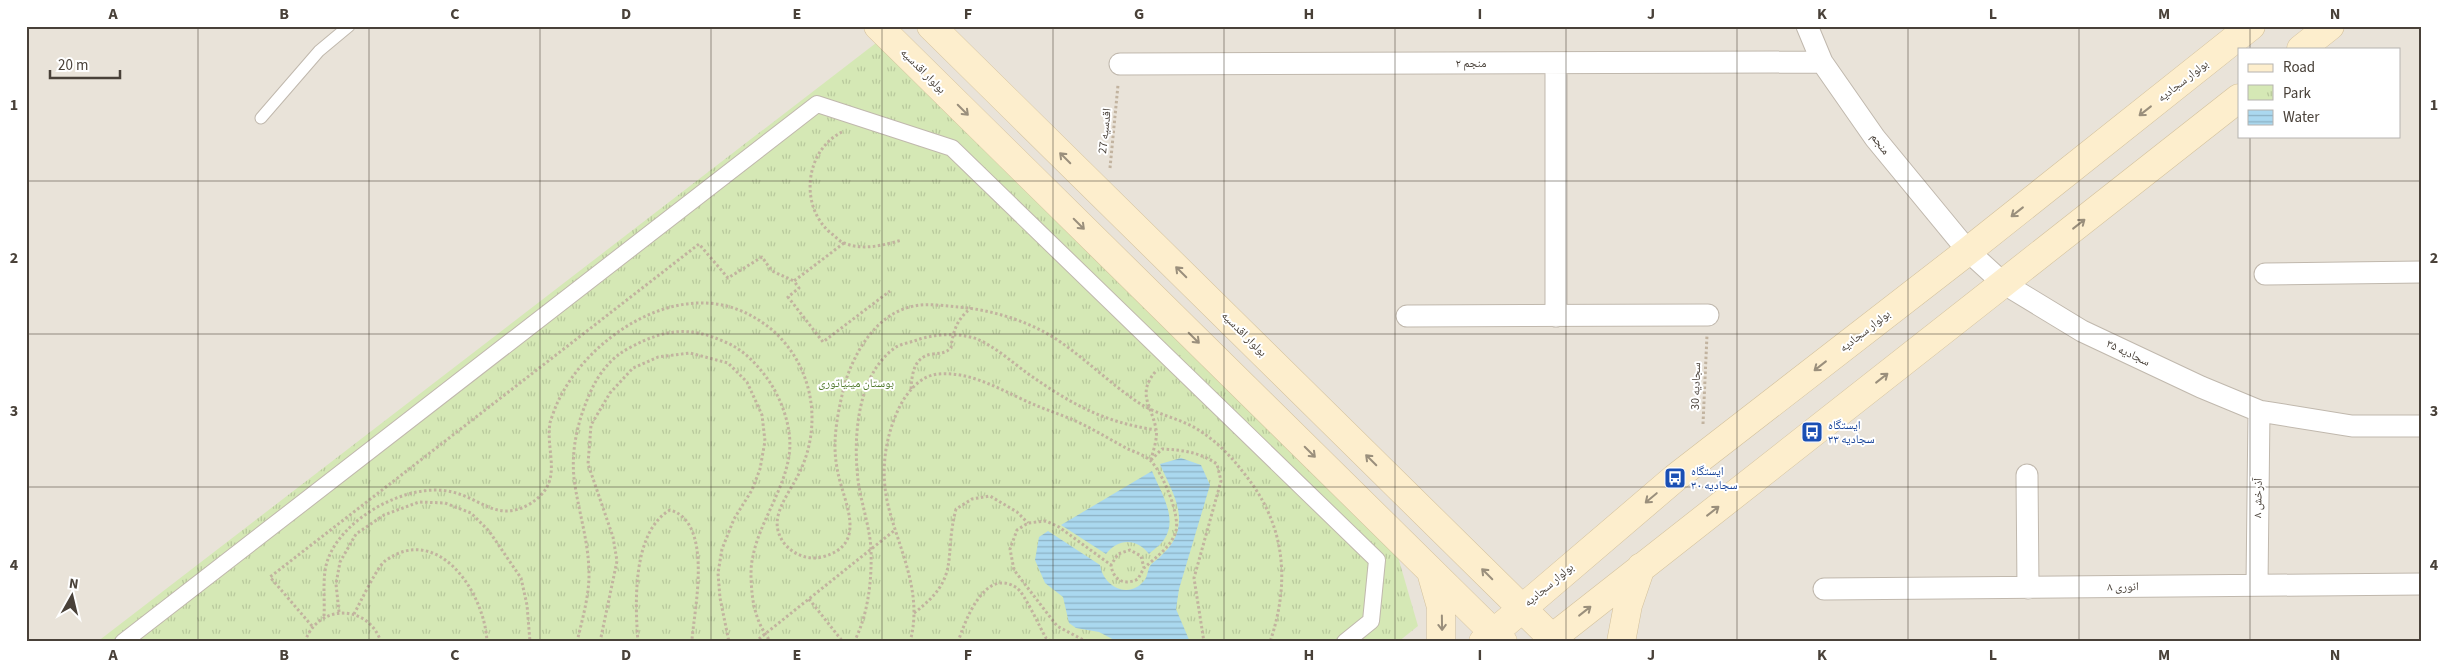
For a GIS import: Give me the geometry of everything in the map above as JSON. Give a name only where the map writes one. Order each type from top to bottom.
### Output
[{"type":"main road","name":"بولوار اقدسیه","points":[[878,26],[1431,571],[1493,639]]},
{"type":"main road","name":"بولوار اقدسیه","points":[[931,26],[1522,608],[1552,640]]},
{"type":"main road","name":"بولوار سجادیه","points":[[1493,639],[1522,608],[1702,457],[1968,251],[2251,26]]},
{"type":"main road","points":[[2302,48],[2330,26]]},
{"type":"main road","points":[[1552,640],[1640,568],[2238,99]]},
{"type":"main road","points":[[1621,642],[1628,605],[1640,568]]},
{"type":"main road","points":[[1431,571],[1441,607],[1441,642]]},
{"type":"street","name":"منجم","points":[[1807,26],[1822,62],[1875,138],[1968,251],[2003,283]]},
{"type":"street","name":"منجم ۲","points":[[1120,64],[1822,62]]},
{"type":"street","points":[[1556,63],[1556,316]]},
{"type":"street","points":[[123,642],[817,104],[952,148],[1378,560],[1372,621],[1345,642]]},
{"type":"street","points":[[2265,274],[2422,272]]},
{"type":"street","name":"سجادیه ۳۵","points":[[2003,283],[2082,331],[2201,387],[2259,411],[2352,426],[2422,426]]},
{"type":"street","points":[[1407,316],[1708,315]]},
{"type":"street","name":"آذرخش ۸","points":[[2257,585],[2259,411]]},
{"type":"street","points":[[2027,475],[2028,588]]},
{"type":"street","name":"انوری ۸","points":[[1824,588],[2422,584]]},
{"type":"lane","points":[[261,118],[318,51],[348,26]]},
{"type":"path","name":"اقدسیه 27","points":[[1107,199],[1120,64]]},
{"type":"path","points":[[875,123],[854,126],[835,135],[820,151],[812,170],[810,191],[815,212],[826,230],[844,243],[880,246],[902,240]]},
{"type":"path","points":[[794,282],[844,243]]},
{"type":"path","points":[[312,626],[270,577],[699,244],[728,278],[762,257],[772,270],[794,282],[799,288],[788,297],[822,342],[890,291]]},
{"type":"path","points":[[324,616],[328,561],[349,526],[379,506],[415,491],[447,490],[469,497],[483,507],[499,511],[515,510],[531,503],[543,492],[550,477],[553,461],[550,423],[558,402],[568,384],[596,351],[634,320],[663,308],[700,302],[737,308],[768,325],[794,353],[808,382],[813,412],[810,440],[803,465],[778,512],[776,527],[780,538],[790,550],[806,558],[822,557],[839,549],[850,533],[851,517],[837,471],[835,444],[840,403],[851,364],[865,339],[886,318],[910,306],[936,305],[971,308],[999,314],[1048,334],[1083,357],[1114,386],[1148,409],[1196,428],[1229,454],[1258,490],[1276,528],[1282,567],[1281,610],[1270,642]]},
{"type":"path","points":[[911,389],[912,371],[919,360],[932,354],[943,354],[951,348],[952,335],[959,318],[971,308]]},
{"type":"path","name":"سجادیه 30","points":[[1702,457],[1708,315]]},
{"type":"path","points":[[577,642],[586,601],[589,576],[587,538],[574,477],[574,442],[582,410],[597,376],[618,354],[651,336],[680,330],[708,334],[736,346],[761,370],[778,394],[788,426],[789,456],[782,482],[753,555],[751,582],[754,610],[764,634],[771,642]]},
{"type":"path","points":[[854,642],[863,624],[868,596],[871,550],[858,470],[859,414],[867,388],[880,362],[897,347],[930,335],[952,335],[977,340],[1085,410],[1125,425],[1156,430]]},
{"type":"path","points":[[600,642],[617,561],[612,537],[588,464],[591,426],[610,393],[634,368],[658,357],[690,353],[728,363],[747,382],[762,415],[765,440],[760,469],[752,490],[734,519],[722,549],[719,565],[720,598],[729,642]]},
{"type":"path","points":[[1151,460],[1156,430],[1148,409],[1145,392],[1152,376],[1168,357]]},
{"type":"path","points":[[910,642],[914,613],[910,577],[888,508],[883,463],[887,439],[899,408],[911,389],[923,378],[939,374],[985,382],[1071,419],[1151,460],[1173,501],[1177,516],[1176,531],[1170,543],[1144,568],[1138,579],[1126,583],[1115,576],[1111,565],[1059,527],[1046,520],[1028,523],[1017,530],[1010,549],[1014,570],[1057,626],[1087,642]]},
{"type":"path","points":[[1151,460],[1162,449],[1178,450],[1204,456],[1217,464],[1221,481],[1194,578],[1204,642]]},
{"type":"path","points":[[914,613],[929,602],[940,587],[949,569],[951,528],[956,510],[972,499],[990,496],[1018,512],[1028,523]]},
{"type":"path","points":[[339,612],[336,584],[340,562],[356,534],[384,515],[419,502],[446,503],[470,513],[489,531],[521,578],[527,605],[530,642]]},
{"type":"path","points":[[638,642],[636,595],[644,550],[651,528],[659,517],[670,510],[679,513],[688,521],[695,537],[698,564],[692,639],[690,642]]},
{"type":"path","points":[[755,642],[895,530]]},
{"type":"path","points":[[354,614],[383,562],[402,551],[425,549],[447,561],[466,579],[478,604],[487,642]]},
{"type":"path","points":[[1111,565],[1118,554],[1130,550],[1141,556],[1144,568]]},
{"type":"path","points":[[958,642],[974,603],[982,592],[992,585],[1006,584],[1018,588],[1046,638],[1054,642]]},
{"type":"path","points":[[808,599],[843,642]]},
{"type":"path","points":[[304,642],[312,626],[324,616],[339,612],[354,614],[368,621],[378,633],[380,642]]},
{"type":"shaded area","points":[[26,26],[2422,26],[2422,642],[26,642]]},
{"type":"green space","name":"بوستان مینیاتوری","points":[[876,43],[1394,543],[1418,626],[1398,642],[97,642]]},
{"type":"water","points":[[1181,458],[1201,465],[1210,485],[1179,589],[1176,609],[1190,642],[1118,642],[1099,632],[1076,628],[1069,623],[1063,597],[1045,583],[1035,560],[1039,537],[1048,531],[1100,565],[1110,584],[1116,588],[1129,590],[1136,588],[1144,581],[1150,566],[1174,541],[1178,531],[1177,505],[1160,464]]},
{"type":"water","points":[[1152,471],[1163,495],[1170,521],[1169,530],[1164,540],[1149,554],[1139,545],[1128,542],[1116,545],[1106,554],[1061,525]]},
{"type":"place","name":"ایستگاه سجادیه ۳۳","points":[[1812,432]]},
{"type":"place","name":"ایستگاه سجادیه ۳۰","points":[[1675,478]]}]
